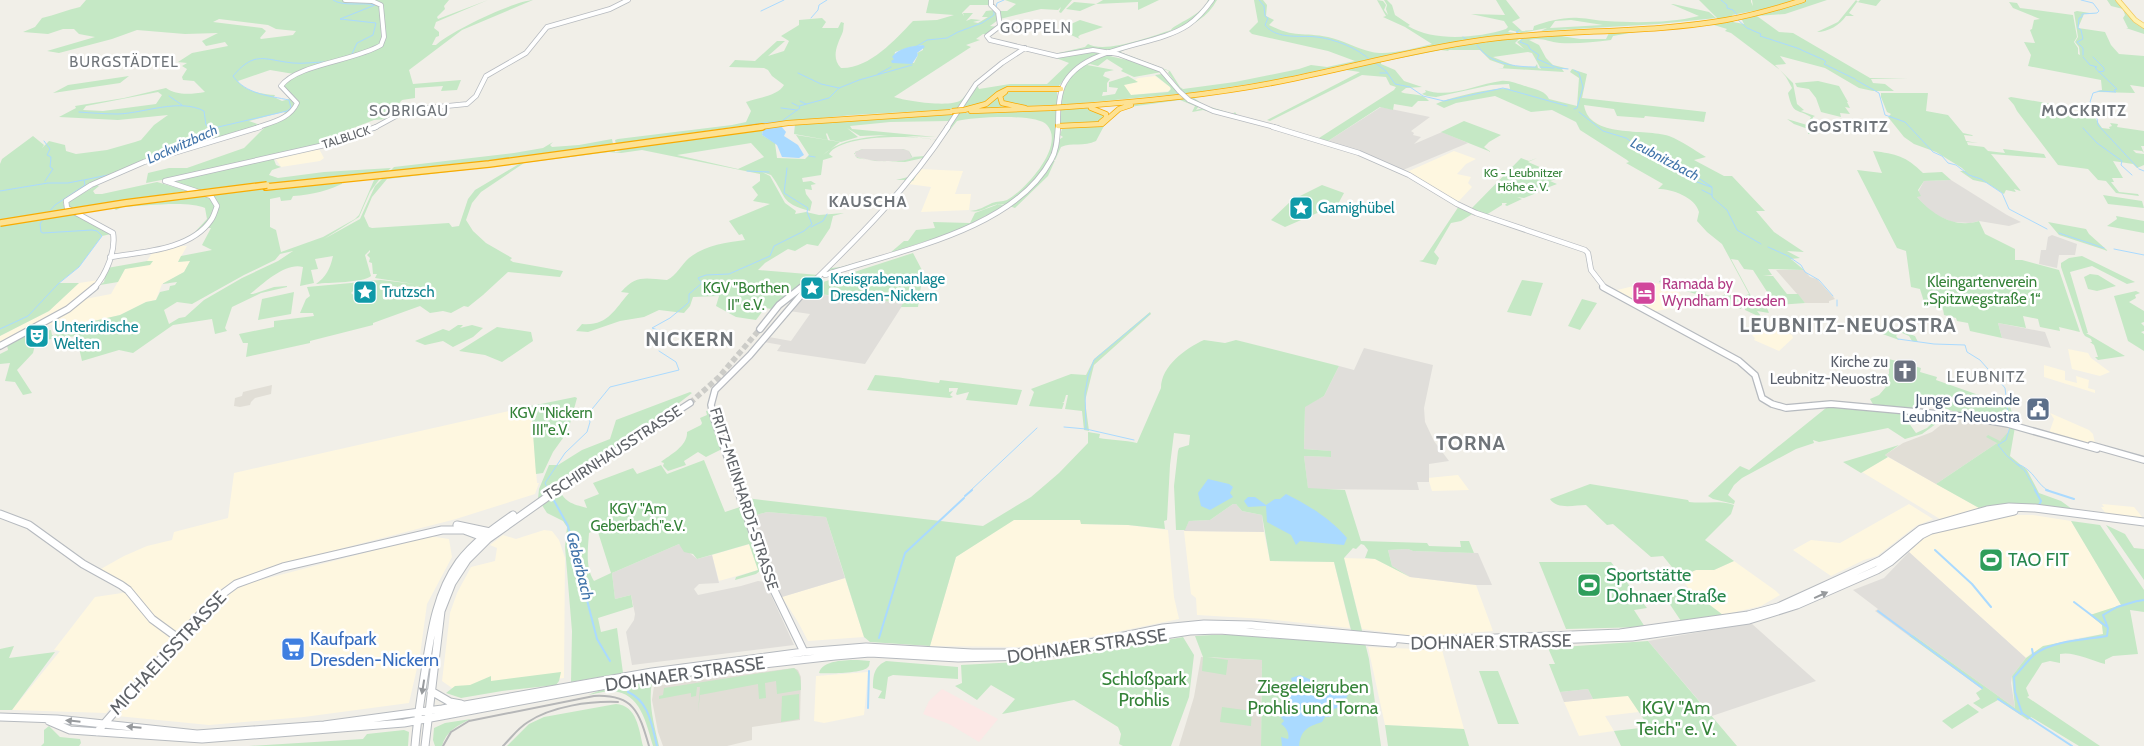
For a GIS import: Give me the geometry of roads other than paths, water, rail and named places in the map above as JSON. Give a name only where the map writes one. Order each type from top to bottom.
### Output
[{"type":"highway","points":[[1765,10],[1798,0]]},
{"type":"highway","points":[[0,224],[266,186],[489,164],[743,128],[854,117],[1066,106],[1221,90],[1448,45],[1537,32],[1714,20],[1804,0]]},
{"type":"highway","points":[[1613,26],[1625,27]]},
{"type":"highway","points":[[1618,30],[1625,27]]},
{"type":"highway","points":[[1537,32],[1548,34]]},
{"type":"highway","points":[[1066,106],[1146,101],[1265,84],[1371,61]]},
{"type":"highway","points":[[964,111],[986,104],[998,94],[1008,89],[1051,89]]},
{"type":"highway","points":[[1025,108],[1005,104],[1000,101],[1000,96],[1017,89],[1061,90]]},
{"type":"highway","points":[[1058,126],[1102,124],[1120,109],[1146,101]]},
{"type":"highway","points":[[1066,126],[1095,124],[1106,118],[1106,114],[1102,111],[1078,106]]},
{"type":"highway","points":[[964,111],[1050,107]]},
{"type":"main road","points":[[0,346],[85,296],[102,279],[110,257],[114,239],[113,233],[67,208],[66,201],[147,160],[277,120],[290,114],[297,103],[281,87],[284,79],[303,70],[363,55],[374,50],[383,42],[380,5],[372,1],[345,0]]},
{"type":"main road","name":"TALBLICK","points":[[110,257],[179,243],[201,231],[215,216],[217,206],[211,196],[166,183],[165,180],[329,144],[363,132],[407,110],[467,104],[476,96],[486,76],[526,53],[547,27],[610,8],[628,0]]},
{"type":"main road","points":[[991,0],[991,5],[998,10],[1000,26],[989,34],[987,38],[1002,44],[1064,56],[1094,50],[1138,62],[1165,73],[1179,92],[1189,100],[1213,111],[1329,142],[1403,171],[1469,210],[1587,251],[1591,270],[1604,288],[1740,361],[1754,374],[1762,398],[1778,407],[1831,404],[1962,416],[2008,424],[2144,460]]},
{"type":"main road","points":[[825,275],[948,235],[996,213],[1018,198],[1044,173],[1055,150],[1061,90],[1073,71],[1100,55],[1177,30],[1202,14],[1212,0]]},
{"type":"main road","points":[[2119,0],[2127,7],[2131,17],[2144,25]]},
{"type":"main road","name":"FRITZ-MEINHARDT-STRASSE","points":[[804,652],[795,628],[774,594],[714,419],[711,406],[712,396],[715,390],[750,355],[797,298],[867,229],[932,151],[976,84],[1024,48]]},
{"type":"main road","points":[[760,329],[779,305],[803,286]]},
{"type":"main road","name":"TSCHIRNHAUSSTRASSE","points":[[415,746],[432,628],[444,586],[454,568],[488,535],[690,403]]},
{"type":"main road","name":"DOHNAER STRASSE","points":[[428,715],[466,704],[652,672],[804,652],[866,648],[963,653],[1014,653],[1075,646],[1164,628],[1216,624],[1423,641],[1647,631],[1748,615],[1778,607],[1881,560],[1911,535],[1929,526],[1986,510],[2010,507],[2035,508],[2054,512]]},
{"type":"main road","name":"DOHNAER STRASSE","points":[[42,719],[62,728],[202,739],[356,728],[655,676],[806,658],[870,653],[958,658],[1030,656],[1201,630],[1227,630],[1426,645],[1632,637],[1749,620],[1797,605],[1883,566],[1914,540],[1931,530],[2008,511],[2054,512],[2144,522]]},
{"type":"main road","points":[[0,514],[29,525],[83,564],[121,585],[128,590],[152,619],[178,638]]},
{"type":"main road","name":"MICHAELISSTRASSE","points":[[97,732],[178,638],[216,597],[230,586],[247,578],[417,535],[452,529],[488,535]]},
{"type":"main road","name":"TSCHIRNHAUSSTRASSE","points":[[426,746],[428,715],[442,612],[452,583],[467,560],[488,535]]},
{"type":"main road","points":[[431,691],[450,702],[466,704]]},
{"type":"main road","name":"DOHNAER STRASSE","points":[[0,717],[207,734],[418,717]]},
{"type":"water","points":[[923,45],[925,47],[917,53],[918,55],[912,64],[892,63],[891,61],[894,59],[892,57],[898,51]]},
{"type":"water","points":[[781,126],[786,132],[784,136],[798,145],[804,155],[799,158],[782,157],[777,145],[762,135],[763,128]]},
{"type":"water","points":[[1208,479],[1229,484],[1233,487],[1230,493],[1233,497],[1210,510],[1201,506],[1198,493]]},
{"type":"water","points":[[1286,494],[1310,507],[1333,524],[1347,538],[1344,545],[1300,541],[1296,545],[1291,535],[1267,522],[1266,506],[1248,507],[1244,501],[1248,497],[1255,497],[1266,505]]},
{"type":"water","points":[[1300,675],[1334,690],[1331,684],[1345,685],[1349,689],[1347,697],[1343,701],[1344,705],[1334,709],[1331,717],[1325,717],[1322,722],[1312,726],[1303,733],[1299,746],[1282,746],[1281,737],[1288,739],[1287,731],[1281,724],[1284,721],[1281,717],[1282,714],[1285,714],[1287,696],[1283,696],[1283,691],[1291,690],[1291,688],[1287,688],[1292,682],[1291,678]]},
{"type":"waterway","name":"Lockwitzbach","points":[[333,0],[348,4],[375,5],[340,19],[376,23],[373,35],[357,43],[352,54]]},
{"type":"waterway","points":[[761,11],[784,0]]},
{"type":"waterway","points":[[811,18],[818,10],[819,5],[827,0]]},
{"type":"waterway","name":"Geberbach","points":[[996,7],[997,3],[1004,0]]},
{"type":"waterway","points":[[1259,0],[1264,6],[1265,16],[1268,18],[1265,25],[1270,30],[1282,35],[1317,37],[1331,40],[1352,48],[1370,60]]},
{"type":"waterway","points":[[1721,0],[1727,5],[1727,8],[1733,10],[1739,17]]},
{"type":"waterway","points":[[2081,0],[2093,3],[2099,11],[2097,13],[2082,14],[2082,17],[2079,18],[2078,28],[2081,30],[2083,39],[2077,42],[2083,48],[2083,55]]},
{"type":"waterway","name":"Geberbach","points":[[917,46],[927,40],[947,38],[982,23],[994,15],[994,10]]},
{"type":"waterway","points":[[1738,20],[1747,28],[1761,34],[1760,36],[1797,48],[1824,60],[1826,62],[1824,64],[1855,79]]},
{"type":"waterway","points":[[1519,30],[1516,32],[1521,34]]},
{"type":"waterway","points":[[1524,37],[1520,42],[1528,45],[1530,49],[1539,55],[1537,59],[1558,68],[1568,69]]},
{"type":"waterway","points":[[1477,45],[1488,56],[1503,63],[1536,67]]},
{"type":"waterway","points":[[2083,57],[2090,65],[2097,67],[2095,68],[2099,72]]},
{"type":"waterway","points":[[2093,57],[2104,68],[2104,71],[2099,72]]},
{"type":"waterway","name":"Lockwitzbach","points":[[214,128],[287,111],[291,108],[289,100],[258,93],[238,82],[233,76],[248,63],[260,59],[297,63],[325,62]]},
{"type":"waterway","points":[[1374,62],[1386,71],[1395,84],[1410,87],[1423,96],[1444,101],[1503,88],[1567,106]]},
{"type":"waterway","name":"Geberbach","points":[[839,88],[859,80],[912,65]]},
{"type":"waterway","name":"Geberbach","points":[[878,74],[891,67]]},
{"type":"waterway","points":[[1540,67],[1554,68]]},
{"type":"waterway","points":[[1574,70],[1579,73],[1583,87],[1577,108],[1574,109]]},
{"type":"waterway","points":[[2099,72],[2117,89],[2114,90],[2116,92],[2100,91],[2093,93],[2090,102],[2096,112],[2098,125],[2138,168]]},
{"type":"waterway","name":"Geberbach","points":[[798,73],[821,84],[839,88]]},
{"type":"waterway","points":[[1380,73],[1387,73]]},
{"type":"waterway","points":[[1856,80],[1879,93],[1885,115],[1905,122],[1933,152],[1942,156],[1948,163],[1956,165],[1969,175],[1981,179],[2002,193],[2009,209],[2047,229]]},
{"type":"waterway","name":"Geberbach","points":[[782,121],[800,108],[799,106],[829,98],[839,88]]},
{"type":"waterway","points":[[169,96],[182,105]]},
{"type":"waterway","name":"Geberbach","points":[[800,101],[806,104]]},
{"type":"waterway","points":[[792,103],[798,106]]},
{"type":"waterway","points":[[79,112],[118,114],[162,107],[194,107],[204,111],[206,125],[214,128]]},
{"type":"waterway","points":[[781,108],[797,110]]},
{"type":"waterway","name":"Leubnitzbach","points":[[1579,112],[1603,131],[1626,138],[1643,150],[1671,160],[1712,187],[1712,195]]},
{"type":"waterway","points":[[749,125],[780,121]]},
{"type":"waterway","name":"Lockwitzbach","points":[[116,172],[202,137],[214,128]]},
{"type":"waterway","points":[[2083,128],[2097,143],[2122,161],[2121,165],[2132,175]]},
{"type":"waterway","points":[[44,141],[50,149],[47,155],[51,157],[50,167],[53,169],[45,181]]},
{"type":"waterway","points":[[809,156],[815,157]]},
{"type":"waterway","name":"Geberbach","points":[[664,344],[672,335],[652,328],[670,318],[689,302],[689,294],[702,283],[698,278],[706,275],[729,274],[770,256],[774,246],[804,231],[812,224],[807,212],[808,208],[784,193],[787,168]]},
{"type":"waterway","points":[[2139,169],[2144,171]]},
{"type":"waterway","points":[[747,171],[769,172]]},
{"type":"waterway","name":"Lockwitzbach","points":[[48,213],[55,205],[85,185],[84,180],[108,175]]},
{"type":"waterway","points":[[0,191],[48,183],[68,183],[83,180]]},
{"type":"waterway","name":"Leubnitzbach","points":[[1697,182],[1711,187]]},
{"type":"waterway","points":[[1702,190],[1712,195]]},
{"type":"waterway","name":"Leubnitzbach","points":[[1712,195],[1727,210],[1737,230],[1761,244]]},
{"type":"waterway","points":[[811,227],[823,221],[827,214]]},
{"type":"waterway","name":"Lockwitzbach","points":[[0,329],[28,316],[58,284],[79,267],[102,236],[97,231],[92,230],[43,233],[41,232],[40,224],[44,218]]},
{"type":"waterway","points":[[2059,233],[2104,248]]},
{"type":"waterway","name":"Leubnitzbach","points":[[1768,247],[1788,256],[1801,265],[1805,272],[1819,280],[1833,296]]},
{"type":"waterway","points":[[2114,249],[2144,255]]},
{"type":"waterway","name":"Leubnitzbach","points":[[1837,300],[1837,306]]},
{"type":"waterway","points":[[1086,429],[1085,393],[1088,376],[1094,360],[1149,314]]},
{"type":"waterway","name":"Leubnitzbach","points":[[1848,319],[1861,325]]},
{"type":"waterway","name":"Leubnitzbach","points":[[1898,339],[1934,344],[1965,345],[1967,352],[1980,360],[1995,377]]},
{"type":"waterway","name":"Geberbach","points":[[549,491],[545,483],[565,453],[587,432],[590,422],[588,414],[610,387],[679,370],[676,362],[659,351]]},
{"type":"waterway","name":"Leubnitzbach","points":[[2000,382],[2005,388],[2009,421]]},
{"type":"waterway","points":[[1064,427],[1086,429]]},
{"type":"waterway","name":"Leubnitzbach","points":[[2010,427],[2006,440],[1998,445],[2007,456],[2025,471],[2036,491]]},
{"type":"waterway","points":[[970,491],[1037,428]]},
{"type":"waterway","points":[[1086,429],[1134,440]]},
{"type":"waterway","points":[[2017,464],[2028,470],[2042,486],[2050,491]]},
{"type":"waterway","points":[[965,496],[972,490]]},
{"type":"waterway","name":"Leubnitzbach","points":[[2035,490],[2041,501],[2039,505]]},
{"type":"waterway","points":[[2046,490],[2074,499]]},
{"type":"waterway","name":"Geberbach","points":[[552,497],[568,526],[597,639],[610,661]]},
{"type":"waterway","points":[[879,638],[905,553],[964,498]]},
{"type":"waterway","points":[[1935,550],[1972,584],[1991,607]]},
{"type":"waterway","points":[[2138,601],[2144,600]]},
{"type":"waterway","points":[[2072,746],[2022,713],[2015,692],[2014,677],[2032,656],[2043,649],[2060,643],[2107,636],[2108,628],[2103,615],[2117,607],[2137,601]]},
{"type":"waterway","points":[[2074,602],[2107,627]]},
{"type":"waterway","points":[[1878,611],[1982,688]]},
{"type":"waterway","points":[[2032,649],[2033,654]]},
{"type":"waterway","points":[[868,708],[869,671]]},
{"type":"waterway","name":"Geberbach","points":[[628,689],[628,692],[641,701],[649,715],[657,746]]},
{"type":"waterway","points":[[1998,699],[2021,714]]},
{"type":"tunnel","points":[[690,403],[719,377],[760,329]]},
{"type":"tram line","points":[[443,746],[451,732],[469,721],[594,696],[618,698],[633,708],[642,724],[649,746]]},
{"type":"tram line","points":[[503,746],[524,724],[548,712],[596,702],[618,702]]},
{"type":"place","name":"Gamighübel","points":[[1301,208]]},
{"type":"place","name":"Kreisgrabenanlage Dresden-Nickern","points":[[812,288]]},
{"type":"place","name":"Trutzsch","points":[[365,292]]},
{"type":"place","name":"Ramada by Wyndham Dresden","points":[[1644,293]]},
{"type":"place","name":"Unterirdische Welten","points":[[37,336]]},
{"type":"place","name":"Kirche zu Leubnitz-Neuostra","points":[[1905,371]]},
{"type":"place","name":"Junge Gemeinde Leubnitz-Neuostra","points":[[2038,409]]},
{"type":"place","name":"TAO FIT","points":[[1991,560]]},
{"type":"place","name":"Sportstätte Dohnaer Straße","points":[[1589,585]]},
{"type":"place","name":"Kaufpark Dresden-Nickern","points":[[293,649]]},
{"type":"district","name":"GOPPELN","points":[[1036,28]]},
{"type":"district","name":"BURGSTÄDTEL","points":[[124,62]]},
{"type":"district","name":"MOCKRITZ","points":[[2084,110]]},
{"type":"district","name":"SOBRIGAU","points":[[409,111]]},
{"type":"district","name":"GOSTRITZ","points":[[1848,126]]},
{"type":"district","name":"KAUSCHA","points":[[868,201]]},
{"type":"district","name":"LEUBNITZ-NEUOSTRA","points":[[1848,325]]},
{"type":"district","name":"NICKERN","points":[[690,339]]},
{"type":"district","name":"LEUBNITZ","points":[[1986,376]]},
{"type":"district","name":"TORNA","points":[[1471,443]]},
{"type":"park label","name":"KG - Leubnitzer Höhe e. V.","points":[[1523,179]]},
{"type":"park label","name":"Kleingartenverein „Spitzwegstraße 1“","points":[[1982,290]]},
{"type":"park label","name":"KGV \"Borthen II\" e.V.","points":[[746,296]]},
{"type":"park label","name":"KGV \"Nickern III\"e.V.","points":[[551,422]]},
{"type":"park label","name":"KGV \"Am Geberbach\"e.V.","points":[[638,518]]},
{"type":"park label","name":"Schloßpark Prohlis","points":[[1144,690]]},
{"type":"park label","name":"Ziegeleigruben Prohlis und Torna","points":[[1313,698]]},
{"type":"park label","name":"KGV \"Am Teich\" e. V.","points":[[1676,718]]}]
